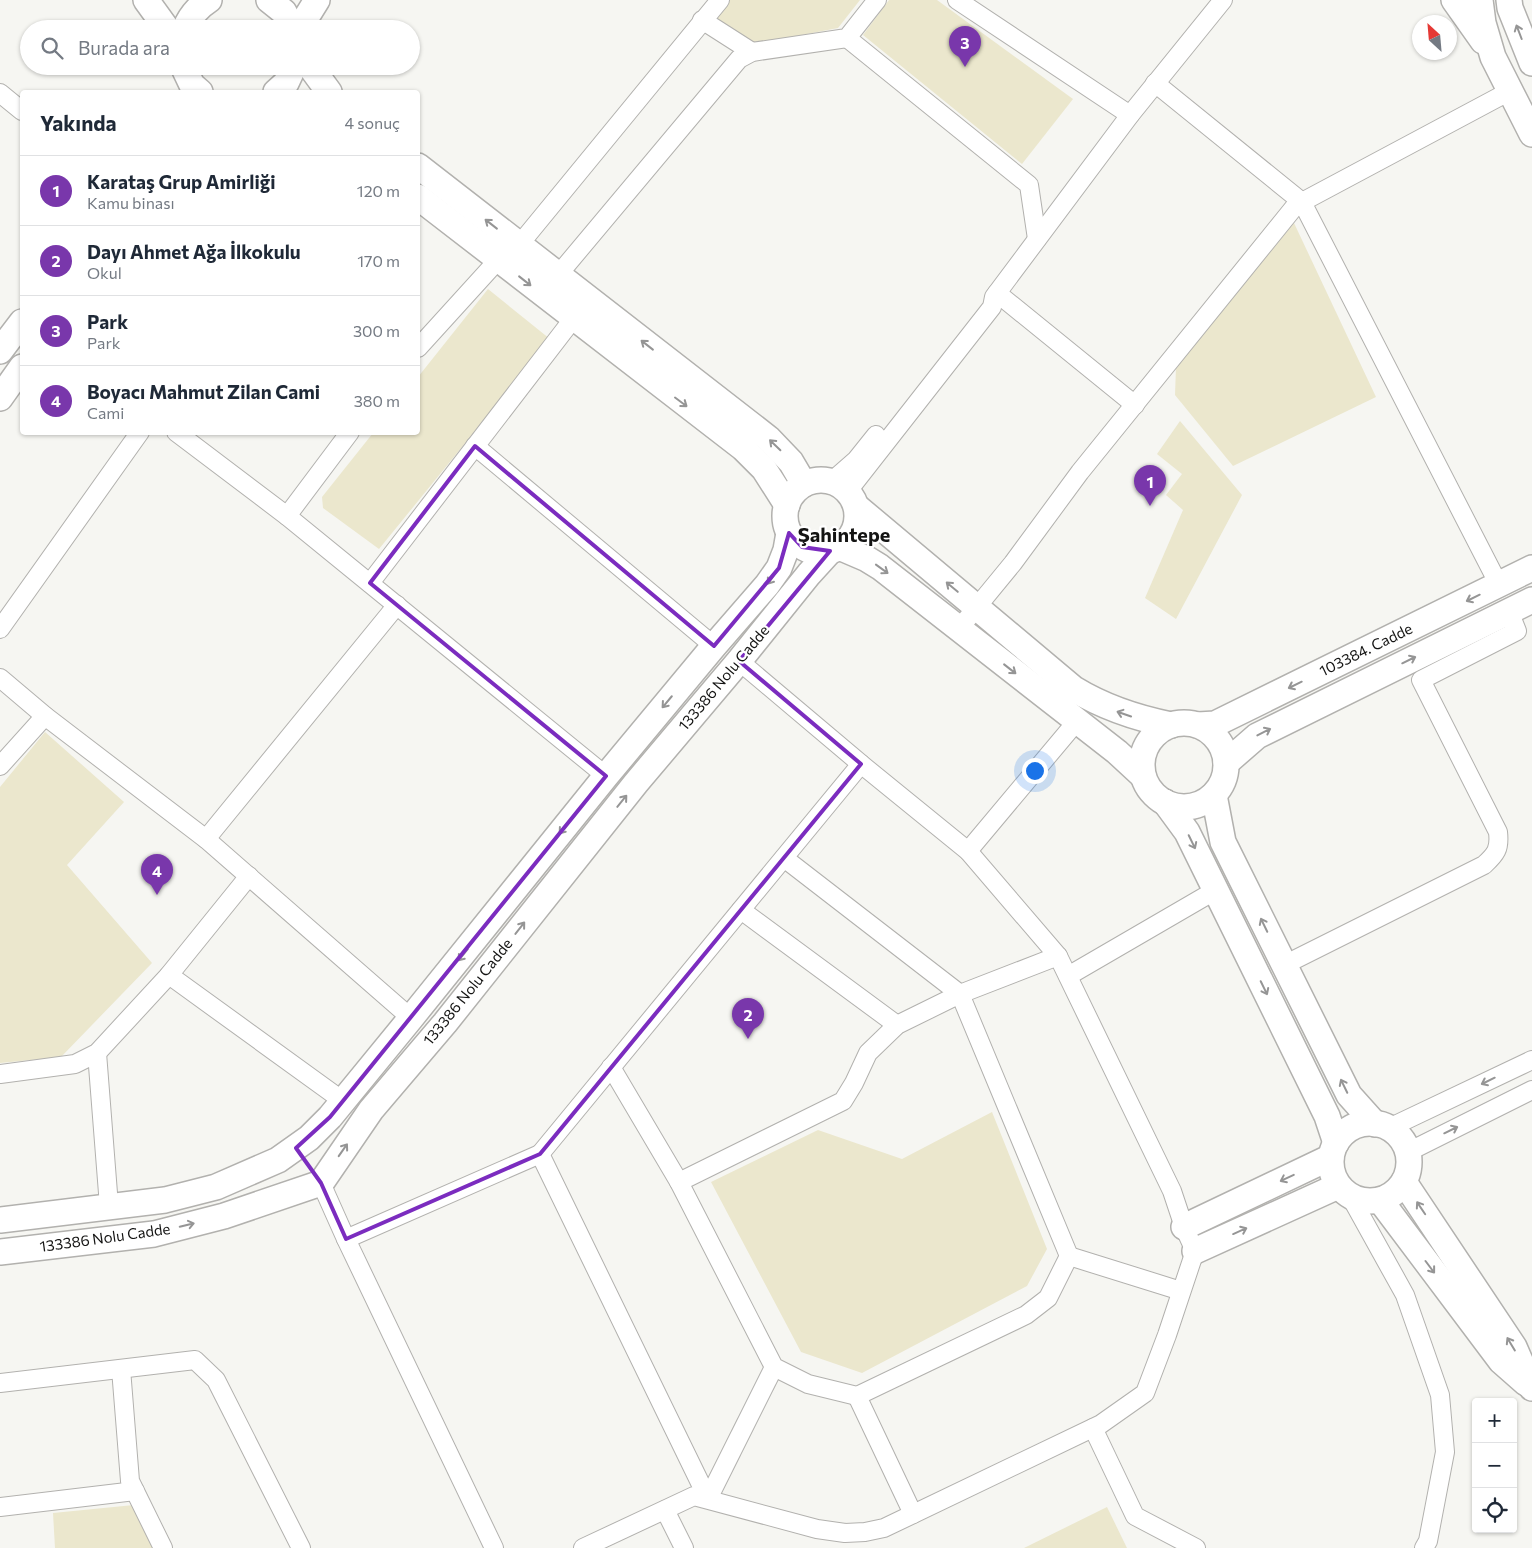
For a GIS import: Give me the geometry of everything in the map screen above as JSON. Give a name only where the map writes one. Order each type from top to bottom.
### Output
[{"type":"street","points":[[146,0],[160,20]]},
{"type":"street","points":[[189,20],[202,4],[210,0]]},
{"type":"street","points":[[269,0],[284,12],[288,20]]},
{"type":"street","points":[[304,20],[316,0]]},
{"type":"street","points":[[519,245],[718,0]]},
{"type":"street","points":[[558,275],[739,59],[752,52],[846,38],[877,0]]},
{"type":"street","points":[[957,0],[1130,115]]},
{"type":"street","points":[[846,493],[992,307],[995,295],[1130,115],[1222,0]]},
{"type":"street","points":[[1454,0],[1493,57],[1532,134]]},
{"type":"street","points":[[1480,0],[1483,23],[1493,57]]},
{"type":"street","points":[[1509,0],[1510,8],[1532,63]]},
{"type":"street","points":[[702,20],[752,52]]},
{"type":"street","points":[[846,38],[1029,185],[1037,239]]},
{"type":"street","points":[[278,90],[286,83],[290,75]]},
{"type":"street","points":[[317,75],[328,90]]},
{"type":"street","points":[[181,76],[198,90]]},
{"type":"street","points":[[1155,83],[1301,201],[1499,585]]},
{"type":"street","points":[[958,630],[1013,563],[1080,472],[1301,201],[1510,91]]},
{"type":"street","points":[[0,93],[20,109]]},
{"type":"street","points":[[420,168],[768,438],[791,462],[804,484]]},
{"type":"street","points":[[420,199],[755,458],[787,505]]},
{"type":"street","points":[[420,346],[498,260]]},
{"type":"street","points":[[995,295],[1135,405]]},
{"type":"street","points":[[370,583],[573,318]]},
{"type":"street","points":[[0,351],[20,325]]},
{"type":"street","points":[[0,398],[20,370]]},
{"type":"street","points":[[0,629],[138,435]]},
{"type":"street","points":[[180,435],[287,516],[606,776]]},
{"type":"street","points":[[287,516],[348,435]]},
{"type":"street","points":[[475,446],[714,646]]},
{"type":"street","points":[[846,493],[858,517],[852,535],[846,542],[834,549],[820,552],[802,547],[790,533],[786,524],[787,505],[791,497],[804,484],[813,480],[846,493],[977,608],[1074,689],[1090,699],[1127,715],[1171,725]]},
{"type":"street","name":"133386 Nolu Cadde","points":[[0,1220],[165,1200],[216,1187],[278,1160],[314,1133],[412,1018],[606,776],[767,585],[779,568],[790,533]]},
{"type":"street","points":[[834,549],[867,559],[880,567],[958,630],[1117,752],[1143,776],[1151,791],[1164,802],[1187,832],[1327,1116],[1333,1150],[1332,1172],[1405,1295],[1440,1395],[1445,1452],[1428,1541],[1424,1548]]},
{"type":"street","name":"133386 Nolu Cadde","points":[[0,1252],[154,1234],[224,1216],[321,1183],[371,1110],[445,1024],[630,791],[739,661],[808,574],[834,549]]},
{"type":"street","name":"103384. Cadde","points":[[1198,725],[1215,724],[1532,568]]},
{"type":"street","points":[[1226,763],[1257,736],[1532,600]]},
{"type":"street","points":[[206,839],[396,605]]},
{"type":"street","points":[[1284,965],[1484,865],[1496,853],[1499,841],[1498,832],[1421,680],[1516,631],[1508,611]]},
{"type":"street","points":[[583,1548],[694,1496],[817,1529],[845,1533],[865,1532],[884,1528],[1093,1428],[1145,1392],[1167,1335],[1195,1251],[1184,1227],[1172,1191],[1058,956],[968,851],[739,661]]},
{"type":"street","points":[[0,678],[45,716],[206,839],[412,1018]]},
{"type":"street","points":[[0,766],[45,716]]},
{"type":"street","points":[[968,851],[1077,721]]},
{"type":"street","points":[[1143,776],[1142,760],[1147,745],[1157,733],[1171,725],[1184,723],[1198,725],[1212,734],[1222,747],[1226,763],[1223,780],[1214,795],[1199,804],[1182,807],[1164,802]]},
{"type":"street","points":[[346,1239],[540,1154],[861,764]]},
{"type":"street","points":[[1195,1251],[1344,1191],[1364,1201],[1380,1200],[1393,1194],[1404,1182],[1409,1168],[1408,1152],[1401,1139],[1382,1126],[1349,1095],[1223,842],[1214,795]]},
{"type":"street","points":[[611,1068],[679,1182],[774,1368],[808,1384],[857,1396],[1026,1316],[1048,1298],[1069,1256],[960,994],[784,858]]},
{"type":"street","points":[[0,1074],[75,1064],[97,1053],[169,975],[249,876]]},
{"type":"street","points":[[1068,976],[1216,890]]},
{"type":"street","points":[[741,910],[897,1025]]},
{"type":"street","points":[[679,1182],[843,1102],[868,1053],[897,1025],[960,994],[1058,956]]},
{"type":"street","points":[[169,975],[343,1101]]},
{"type":"street","points":[[97,1053],[109,1206]]},
{"type":"street","points":[[1184,1227],[1333,1150],[1346,1131],[1360,1124],[1382,1126],[1532,1060]]},
{"type":"street","points":[[1408,1152],[1532,1090]]},
{"type":"street","points":[[296,1148],[321,1183],[494,1548]]},
{"type":"street","points":[[540,1154],[708,1499]]},
{"type":"street","points":[[1404,1182],[1514,1347],[1532,1388]]},
{"type":"street","points":[[1380,1200],[1501,1361],[1532,1388]]},
{"type":"street","points":[[1069,1256],[1181,1291]]},
{"type":"street","points":[[0,1383],[194,1360],[216,1380],[301,1548]]},
{"type":"street","points":[[708,1499],[774,1368]]},
{"type":"street","points":[[121,1369],[130,1481],[163,1548]]},
{"type":"street","points":[[857,1396],[913,1514]]},
{"type":"street","points":[[1093,1428],[1136,1516],[1196,1548]]},
{"type":"street","points":[[0,1507],[135,1491]]},
{"type":"street","points":[[665,1510],[684,1548]]},
{"type":"highlighted area","points":[[475,446],[714,646],[779,568],[789,533],[802,547],[830,551],[739,661],[861,764],[540,1154],[346,1239],[321,1183],[296,1148],[330,1117],[606,776],[370,583]]},
{"type":"shaded area","points":[[727,0],[860,0],[838,28],[755,44],[714,17]]},
{"type":"shaded area","points":[[889,0],[937,0],[1073,99],[1022,164],[863,35]]},
{"type":"shaded area","points":[[1294,223],[1376,397],[1233,466],[1175,395],[1176,367]]},
{"type":"shaded area","points":[[488,289],[550,339],[379,549],[323,508],[322,497],[371,435],[420,435],[420,374]]},
{"type":"shaded area","points":[[1180,421],[1242,495],[1176,619],[1145,598],[1183,510],[1166,495],[1182,474],[1157,454]]},
{"type":"shaded area","points":[[45,732],[124,802],[67,865],[152,963],[61,1057],[0,1063],[0,787]]},
{"type":"shaded area","points":[[992,1112],[1047,1249],[1027,1286],[862,1373],[801,1352],[711,1182],[818,1130],[902,1159]]},
{"type":"shaded area","points":[[134,1505],[154,1548],[55,1548],[53,1513]]},
{"type":"shaded area","points":[[1107,1507],[1127,1548],[1024,1548]]},
{"type":"place","name":"Park","points":[[965,67]]},
{"type":"place","name":"Karataş Grup Amirliği","points":[[1150,506]]},
{"type":"place","name":"Boyacı Mahmut Zilan Cami","points":[[157,895]]},
{"type":"place","name":"Dayı Ahmet Ağa İlkokulu","points":[[748,1039]]},
{"type":"district","name":"Şahintepe","points":[[844,535]]}]
